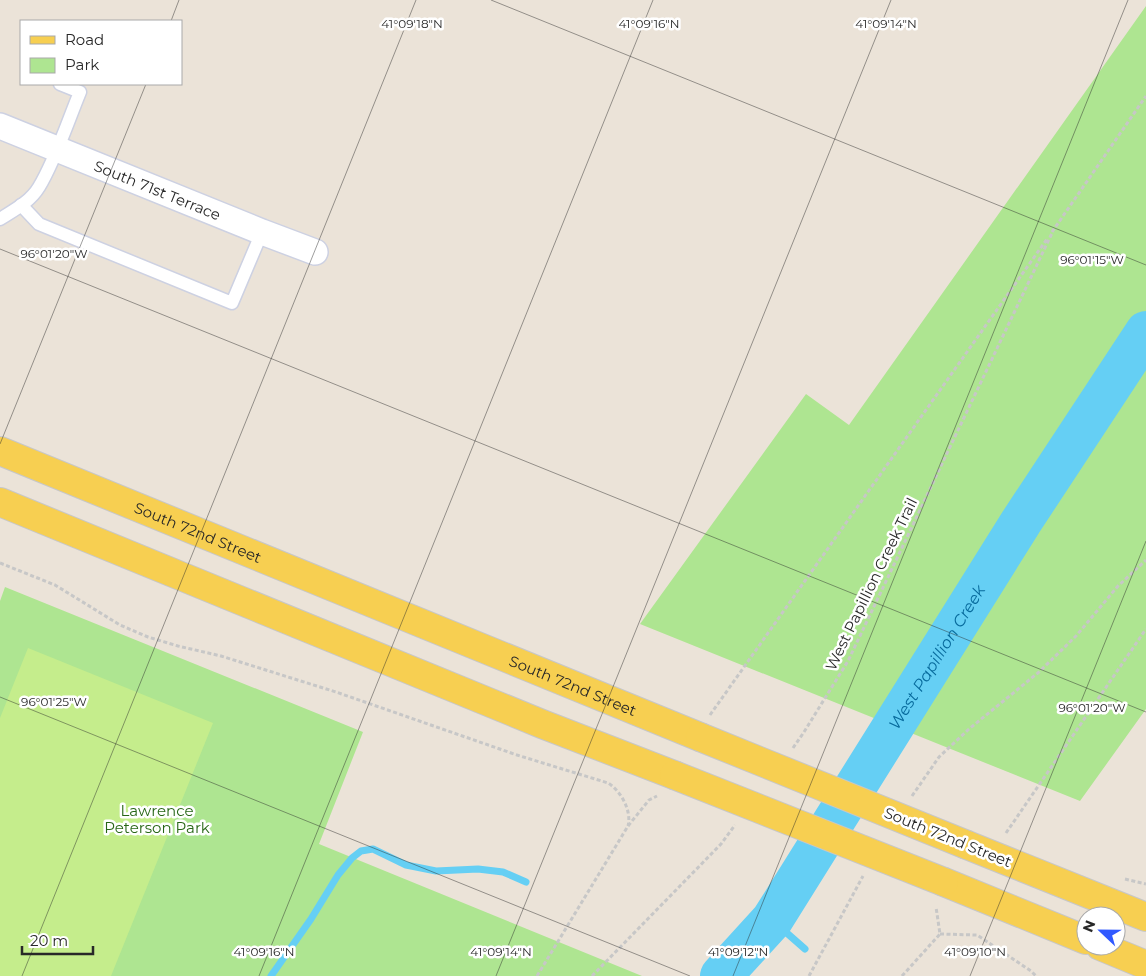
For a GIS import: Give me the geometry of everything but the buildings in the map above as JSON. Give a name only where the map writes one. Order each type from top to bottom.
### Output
[{"type":"main road","name":"South 72nd Street","points":[[0,452],[709,728],[967,845],[1146,917]]},
{"type":"main road","points":[[0,502],[542,724],[670,785],[939,893],[1076,937]]},
{"type":"main road","points":[[1124,956],[1146,965]]},
{"type":"street","name":"South 71st Terrace","points":[[0,126],[315,252]]},
{"type":"lane","points":[[0,218],[21,205],[38,188],[57,149],[80,92],[62,85]]},
{"type":"lane","points":[[21,205],[39,224],[232,303],[262,232]]},
{"type":"path","name":"West Papillion Creek Trail","points":[[709,728],[710,714],[1053,231],[1146,96]]},
{"type":"path","name":"West Papillion Creek Trail","points":[[792,748],[804,732],[848,660],[1053,231]]},
{"type":"path","points":[[910,799],[939,757],[969,729],[1039,672],[1076,636],[1118,586],[1146,560]]},
{"type":"path","points":[[0,563],[55,585],[120,625],[148,637],[221,656],[336,692],[517,755],[608,783],[616,788],[626,807],[629,816],[628,826]]},
{"type":"path","points":[[1003,838],[1146,629]]},
{"type":"path","points":[[537,976],[628,826],[650,800],[670,785]]},
{"type":"path","points":[[592,976],[721,844],[739,820]]},
{"type":"path","points":[[809,976],[865,873]]},
{"type":"path","points":[[902,976],[940,934],[939,893]]},
{"type":"path","points":[[940,934],[976,935],[1031,970],[1036,976]]},
{"type":"green space","points":[[1146,6],[1146,709],[1080,801],[640,624],[806,394],[849,425]]},
{"type":"green space","name":"Lawrence Peterson Park","points":[[5,587],[363,732],[319,844],[642,976],[0,976],[0,601]]},
{"type":"green space","points":[[28,648],[213,723],[111,976],[0,976],[0,718]]},
{"type":"waterway","name":"West Papillion Creek","points":[[721,976],[772,920],[1021,522],[1146,332]]},
{"type":"waterway","points":[[271,976],[311,919],[338,875],[352,858],[361,851],[373,849],[406,865],[436,871],[478,869],[503,872],[526,882]]},
{"type":"waterway","points":[[772,920],[805,949]]}]
